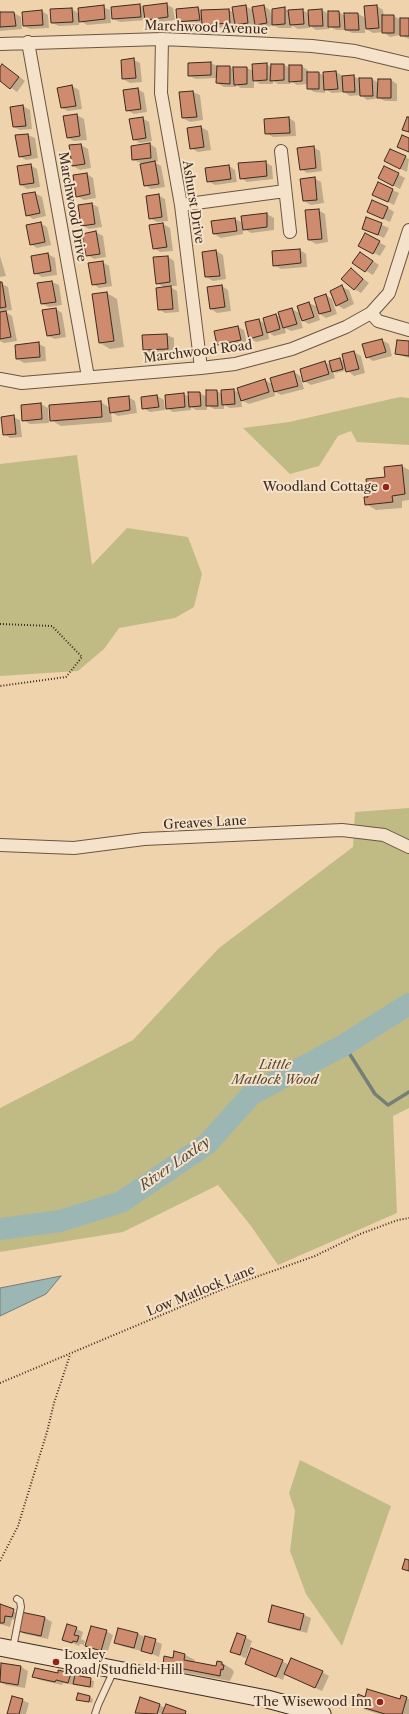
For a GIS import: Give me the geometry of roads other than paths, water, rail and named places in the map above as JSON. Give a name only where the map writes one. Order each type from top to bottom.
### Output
[{"type":"main road","points":[[6,1648],[267,1699],[322,1714]]},
{"type":"street","name":"Marchwood Avenue","points":[[0,44],[162,39],[312,46],[355,51],[409,64]]},
{"type":"street","name":"Ashurst Drive","points":[[162,39],[161,93],[181,205],[201,368]]},
{"type":"street","name":"Marchwood Drive","points":[[28,42],[88,377]]},
{"type":"street","points":[[282,151],[290,232]]},
{"type":"street","points":[[181,205],[285,191]]},
{"type":"street","name":"Marchwood Road","points":[[0,379],[22,383],[201,368],[235,364],[292,349],[346,327],[371,313],[389,292],[409,230]]},
{"type":"street","points":[[371,313],[378,321],[409,330]]},
{"type":"street","name":"Greaves Lane","points":[[0,845],[74,848],[144,840],[342,830],[384,835],[409,846]]},
{"type":"lane","points":[[6,1648],[21,1607],[20,1601],[17,1599]]},
{"type":"lane","points":[[95,1714],[114,1669]]},
{"type":"water","points":[[61,1276],[46,1294],[0,1316],[0,1288]]},
{"type":"waterway","name":"River Loxley","points":[[0,1229],[60,1221],[121,1202],[207,1144],[252,1094],[344,1045],[409,1004]]},
{"type":"waterway","points":[[344,1045],[375,1094],[388,1105],[409,1092]]},
{"type":"place","name":"Woodland Cottage","points":[[386,487]]},
{"type":"place","name":"Loxley Road/Studfield Hill","points":[[56,1662]]},
{"type":"place","name":"The Wisewood Inn","points":[[380,1702]]},
{"type":"park label","name":"Little Matlock Wood","points":[[275,1072]]}]
